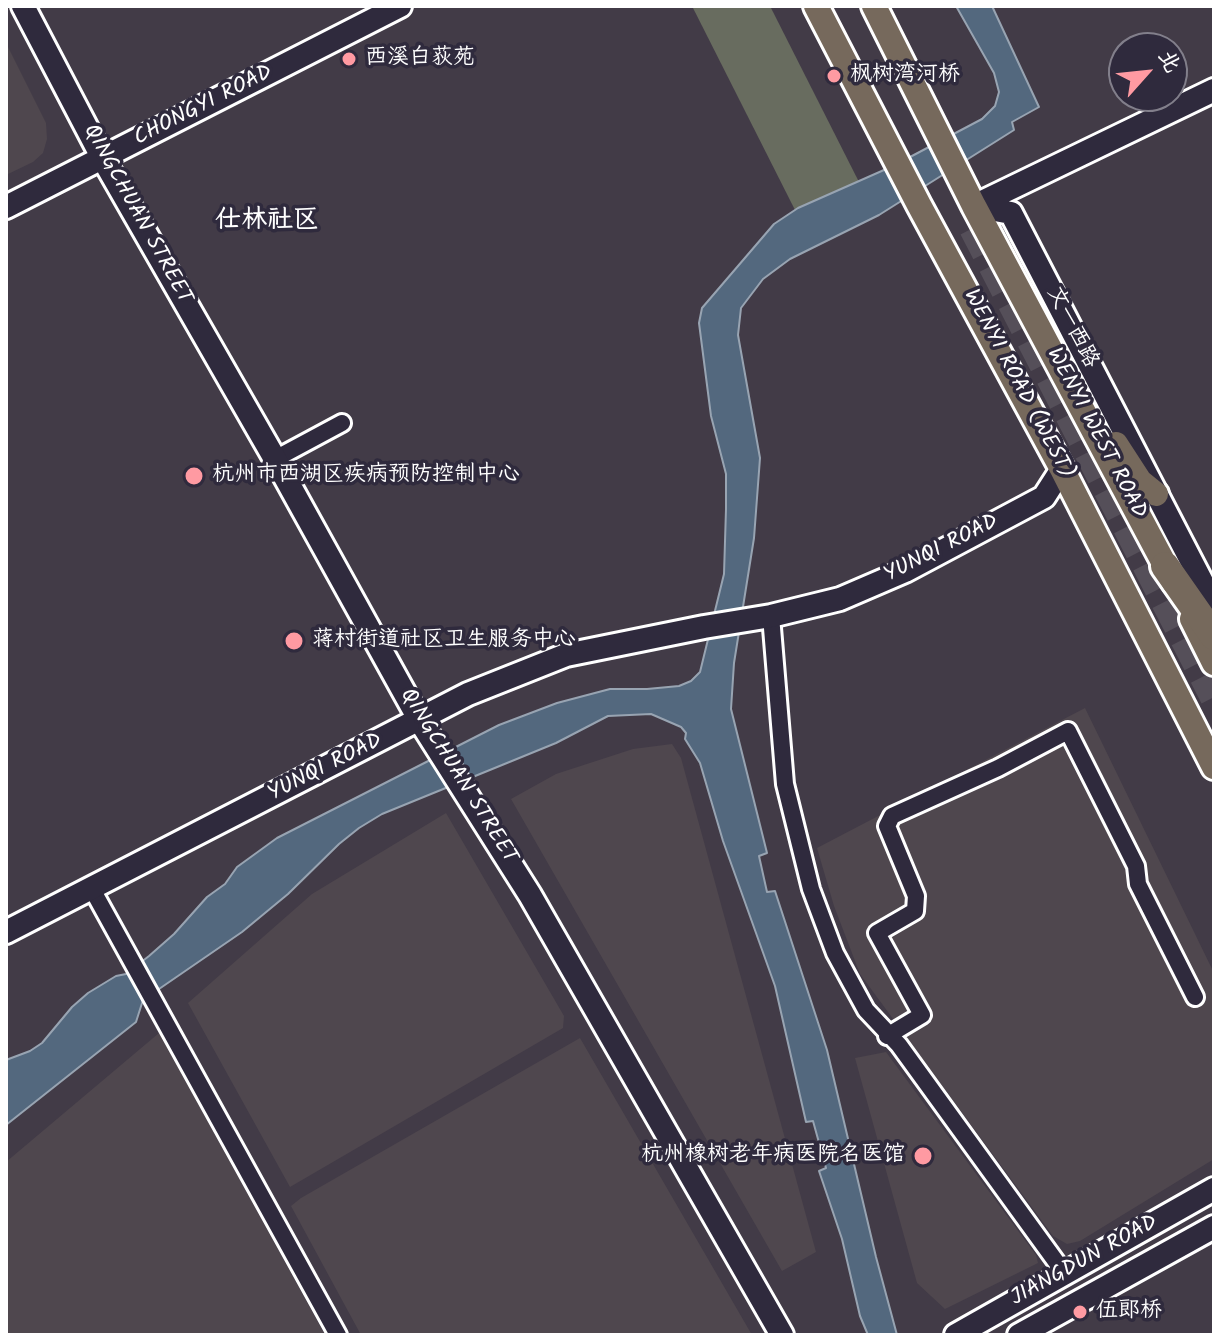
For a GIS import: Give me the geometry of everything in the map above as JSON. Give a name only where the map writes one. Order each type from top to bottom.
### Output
[{"type":"highway","points":[[1165,566],[1214,636]]},
{"type":"main road","name":"WENYI ROAD (WEST)","points":[[816,6],[919,205],[1062,469],[1214,767]]},
{"type":"main road","points":[[874,6],[974,206]]},
{"type":"main road","name":"WENYI WEST ROAD","points":[[974,206],[1214,663]]},
{"type":"main road","points":[[1077,401],[1102,423],[1140,481],[1156,494]]},
{"type":"street","name":"QINGCHUAN STREET","points":[[23,6],[103,159],[275,459],[420,721],[530,895],[782,1335]]},
{"type":"street","name":"CHONGYI ROAD","points":[[6,207],[400,6]]},
{"type":"street","points":[[974,206],[1214,90]]},
{"type":"street","name":"文一西路","points":[[974,206],[1011,213],[1214,605]]},
{"type":"street","points":[[275,459],[342,423]]},
{"type":"street","name":"YUNQI ROAD","points":[[6,932],[468,694],[566,655],[771,616],[840,599],[905,571],[1044,497],[1062,469]]},
{"type":"street","points":[[1044,497],[1079,502]]},
{"type":"street","points":[[771,616],[785,784],[811,889],[835,953],[866,1010],[887,1036],[899,1045],[1065,1274]]},
{"type":"street","points":[[887,1036],[922,1015],[877,933],[915,911],[916,896],[887,826],[892,816],[998,768],[1068,731],[1136,866],[1138,884],[1195,997]]},
{"type":"street","points":[[92,889],[338,1335]]},
{"type":"street","name":"JIANGDUN ROAD","points":[[956,1335],[1214,1189]]},
{"type":"street","name":"JIANGDUN ROAD","points":[[1019,1335],[1214,1227]]},
{"type":"shaded area","points":[[692,6],[770,6],[859,182],[795,210]]},
{"type":"shaded area","points":[[6,43],[46,123],[47,139],[43,153],[33,162],[6,175]]},
{"type":"shaded area","points":[[1085,708],[1214,973],[1214,1159],[1080,1241],[1067,1244],[1053,1236],[860,974],[834,906],[817,848]]},
{"type":"shaded area","points":[[672,744],[681,758],[816,1252],[782,1271],[511,799],[556,774],[633,749]]},
{"type":"shaded area","points":[[446,813],[564,1016],[563,1028],[290,1187],[188,1003],[312,894]]},
{"type":"shaded area","points":[[159,1033],[325,1335],[6,1335],[6,1162]]},
{"type":"shaded area","points":[[580,1038],[752,1335],[361,1335],[291,1206]]},
{"type":"shaded area","name":"杭州橡树老年病医院名医馆","points":[[886,1052],[1036,1255],[1038,1263],[945,1309],[917,1283],[855,1058]]},
{"type":"water","points":[[956,6],[992,6],[1039,107],[1012,122],[1014,130],[879,215],[790,259],[763,279],[741,308],[738,335],[760,458],[754,538],[734,663],[731,709],[767,853],[759,856],[767,892],[775,891],[827,1050],[897,1335],[868,1335],[860,1316],[842,1239],[819,1171],[826,1168],[813,1121],[806,1122],[775,986],[723,841],[700,763],[681,727],[651,714],[608,716],[556,743],[382,814],[359,828],[242,932],[143,1000],[136,1022],[6,1125],[6,1060],[42,1043],[88,993],[116,976],[126,974],[149,956],[174,934],[207,897],[225,884],[237,867],[277,838],[499,725],[557,703],[610,689],[679,686],[691,681],[700,672],[724,574],[726,509],[726,474],[711,416],[699,323],[702,308],[774,224],[798,208],[893,166],[982,119],[995,106],[999,92],[994,73]]},
{"type":"tunnel","points":[[973,228],[1214,697]]},
{"type":"place","name":"西溪白荻苑","points":[[349,59]]},
{"type":"place","name":"枫树湾河桥","points":[[834,76]]},
{"type":"place","name":"杭州市西湖区疾病预防控制中心","points":[[194,476]]},
{"type":"place","name":"蒋村街道社区卫生服务中心","points":[[294,641]]},
{"type":"place","name":"杭州橡树老年病医院名医馆","points":[[923,1156]]},
{"type":"place","name":"伍郎桥","points":[[1080,1312]]},
{"type":"district","name":"仕林社区","points":[[267,223]]}]
